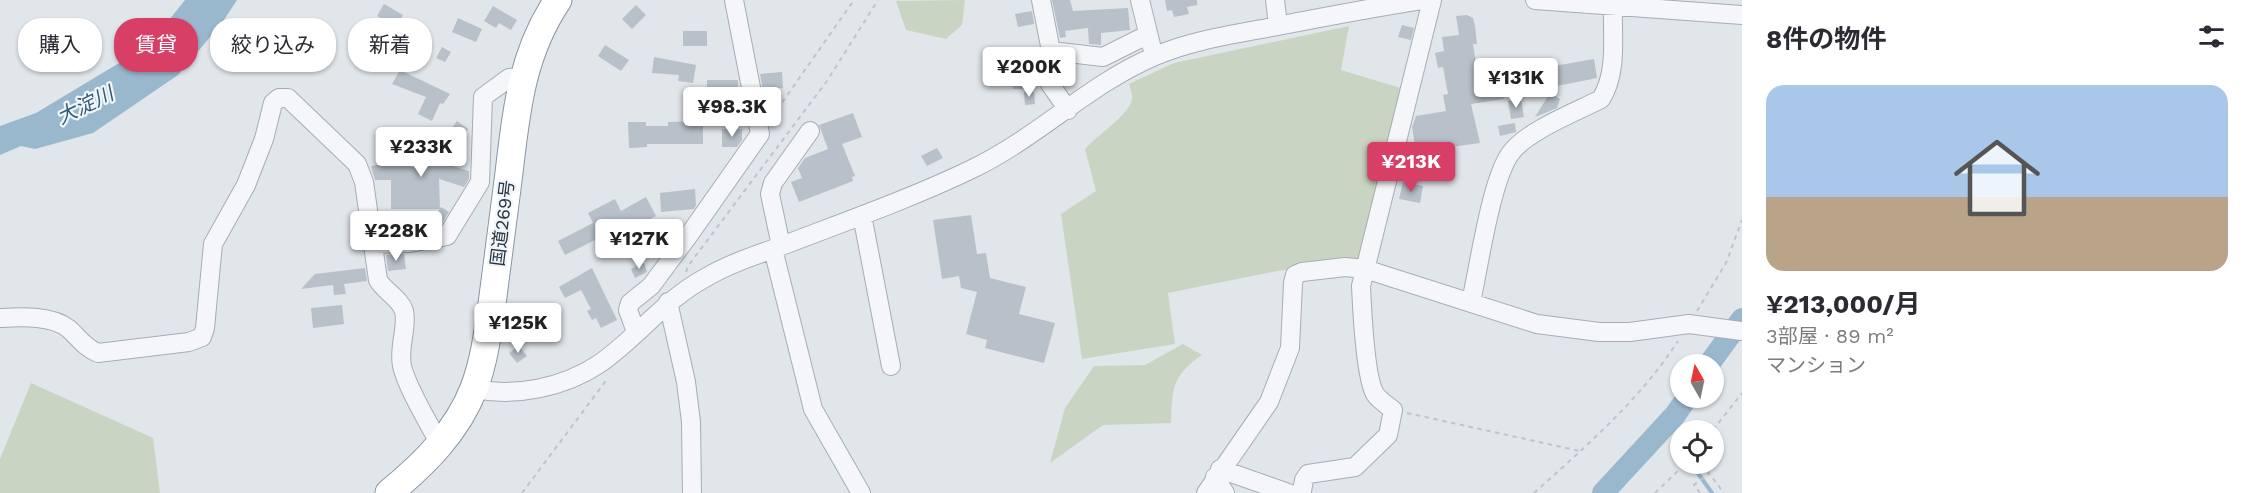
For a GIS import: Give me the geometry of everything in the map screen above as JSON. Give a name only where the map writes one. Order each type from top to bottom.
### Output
[{"type":"highway","name":"国道269号","points":[[388,493],[425,462],[440,445],[459,417],[474,388],[488,326],[523,76],[537,36],[558,0]]},
{"type":"street","points":[[636,332],[628,310],[630,303],[651,286],[760,134],[734,0]]},
{"type":"street","points":[[1041,0],[1051,51],[1050,84],[1068,110]]},
{"type":"street","points":[[1140,0],[1147,35],[1156,55]]},
{"type":"street","points":[[1275,0],[1278,26]]},
{"type":"street","points":[[474,388],[496,393],[548,386],[599,364],[668,302],[703,278],[971,170],[999,155],[1126,70],[1156,55],[1204,40],[1422,0]]},
{"type":"street","points":[[1298,493],[1302,491],[1304,480],[1314,471],[1339,471],[1355,467],[1388,435],[1393,410],[1378,397],[1372,386],[1362,323],[1361,286],[1432,0]]},
{"type":"street","points":[[1535,0],[1742,15]]},
{"type":"street","points":[[1471,302],[1499,176],[1510,153],[1530,136],[1601,99],[1608,89],[1612,77],[1613,5]]},
{"type":"street","points":[[1051,51],[1103,57],[1147,35]]},
{"type":"street","points":[[372,244],[410,243],[447,236],[480,182],[483,96],[509,78],[523,76]]},
{"type":"street","points":[[0,318],[34,317],[67,327],[87,348],[98,353],[189,342],[202,337],[213,244],[246,185],[264,139],[273,103],[279,98],[288,98],[357,164],[364,182],[378,280],[383,288],[400,303],[404,313],[400,348],[402,367],[440,445]]},
{"type":"street","points":[[810,131],[773,183],[770,194],[777,248],[813,409],[861,493]]},
{"type":"street","points":[[862,215],[891,366]]},
{"type":"street","points":[[1288,493],[1217,483],[1269,402],[1286,359],[1292,334],[1295,275],[1345,267],[1365,269],[1537,324],[1599,332],[1630,332],[1693,324],[1742,331]]},
{"type":"street","points":[[668,302],[686,382],[691,432],[692,493]]},
{"type":"path","points":[[760,134],[854,0]]},
{"type":"path","points":[[687,266],[827,81],[878,0]]},
{"type":"path","points":[[1534,493],[1617,417],[1662,366],[1693,324],[1726,263],[1742,220]]},
{"type":"path","points":[[522,493],[602,383]]},
{"type":"path","points":[[1721,420],[1742,393]]},
{"type":"path","points":[[1393,410],[1580,451]]},
{"type":"path","points":[[1655,493],[1675,474]]},
{"type":"path","points":[[1700,493],[1694,485],[1709,474]]},
{"type":"path","points":[[1711,474],[1724,493]]},
{"type":"green space","points":[[965,0],[962,25],[946,39],[906,30],[896,1]]},
{"type":"green space","points":[[1349,26],[1341,70],[1404,89],[1361,261],[1277,271],[1168,293],[1175,344],[1082,359],[1061,214],[1096,191],[1085,149],[1126,110],[1132,96],[1129,84],[1174,63]]},
{"type":"green space","points":[[1183,344],[1202,355],[1179,377],[1173,392],[1171,423],[1103,425],[1050,463],[1065,408],[1094,366],[1145,365]]},
{"type":"green space","points":[[31,383],[153,438],[160,493],[0,493],[0,459]]},
{"type":"water","points":[[185,0],[237,0],[225,18],[210,18],[210,37],[198,51],[198,18],[171,18]]},
{"type":"water","name":"大淀川","points":[[114,66],[114,72],[181,72],[93,133],[35,149],[21,146],[0,155],[0,126],[36,113]]},
{"type":"building","points":[[1052,0],[1070,0],[1073,11],[1128,8],[1130,30],[1101,33],[1101,45],[1089,44],[1088,28],[1065,31],[1066,37],[1060,38]]},
{"type":"building","points":[[1165,0],[1197,0],[1197,5],[1187,7],[1189,14],[1174,17],[1172,10],[1167,11]]},
{"type":"building","points":[[384,4],[403,15],[402,18],[377,16]]},
{"type":"building","points":[[636,5],[646,15],[632,29],[622,19]]},
{"type":"building","points":[[493,6],[517,20],[511,30],[499,23],[496,28],[484,21]]},
{"type":"building","points":[[1032,11],[1034,24],[1018,27],[1015,14]]},
{"type":"building","points":[[1467,15],[1473,18],[1475,26],[1477,44],[1473,44],[1476,64],[1497,60],[1504,99],[1471,104],[1480,143],[1416,152],[1412,127],[1416,116],[1446,111],[1443,95],[1448,94],[1443,67],[1438,68],[1435,53],[1444,51],[1442,37],[1459,35],[1456,16]]},
{"type":"building","points":[[458,18],[482,29],[476,42],[452,32]]},
{"type":"building","points":[[1402,25],[1414,28],[1411,40],[1398,37]]},
{"type":"building","points":[[683,31],[707,31],[707,46],[683,46]]},
{"type":"building","points":[[605,45],[629,60],[621,71],[598,56]]},
{"type":"building","points":[[442,47],[451,52],[445,62],[436,58]]},
{"type":"building","points":[[1027,51],[1027,89],[1013,89],[1012,70],[1005,70],[1004,53]]},
{"type":"building","points":[[654,57],[696,65],[693,83],[678,81],[679,75],[652,73]]},
{"type":"building","points":[[1594,59],[1597,78],[1557,86],[1554,66]]},
{"type":"building","points":[[399,72],[404,72],[450,94],[443,104],[440,103],[432,121],[418,114],[426,97],[392,84]]},
{"type":"building","points":[[782,72],[783,88],[763,90],[760,74]]},
{"type":"building","points":[[707,80],[738,80],[738,101],[707,101]]},
{"type":"building","points":[[1024,92],[1034,92],[1035,104],[1025,105]]},
{"type":"building","points":[[1550,93],[1560,99],[1557,108],[1535,117]]},
{"type":"building","points":[[1521,99],[1524,117],[1511,119],[1508,101]]},
{"type":"building","points":[[853,113],[862,137],[842,144],[855,176],[852,177],[853,181],[799,202],[791,182],[802,178],[798,168],[805,158],[828,149],[819,125]]},
{"type":"building","points":[[457,121],[468,129],[460,140],[449,132]]},
{"type":"building","points":[[703,121],[703,144],[647,144],[647,147],[629,148],[628,122],[646,122],[646,126],[668,126],[668,122]]},
{"type":"building","points":[[1515,123],[1516,132],[1500,136],[1498,126]]},
{"type":"building","points":[[722,129],[742,129],[742,140],[737,147],[722,147]]},
{"type":"building","points":[[430,135],[446,143],[439,156],[453,161],[452,166],[469,171],[469,179],[464,187],[439,179],[440,209],[391,209],[391,180],[375,180],[371,166],[399,162],[414,168]]},
{"type":"building","points":[[937,148],[943,158],[927,166],[921,156]]},
{"type":"building","points":[[1403,182],[1423,186],[1420,203],[1399,199]]},
{"type":"building","points":[[695,189],[694,209],[661,212],[660,193]]},
{"type":"building","points":[[646,197],[656,216],[628,231],[635,241],[625,247],[619,237],[597,246],[595,240],[565,255],[558,241],[593,223],[588,213],[615,199],[621,211]]},
{"type":"building","points":[[441,207],[449,212],[440,226],[435,227],[430,224]]},
{"type":"building","points":[[971,215],[977,254],[986,253],[990,278],[1026,287],[1019,314],[1055,323],[1044,363],[985,348],[987,340],[966,334],[977,292],[961,288],[959,276],[942,279],[933,220]]},
{"type":"building","points":[[404,254],[406,269],[388,271],[386,255]]},
{"type":"building","points":[[644,263],[647,272],[635,278],[631,269]]},
{"type":"building","points":[[365,268],[367,281],[344,284],[346,294],[334,295],[333,285],[301,289],[315,274]]},
{"type":"building","points":[[592,268],[617,320],[601,328],[596,318],[592,320],[587,311],[591,309],[581,290],[565,298],[559,287]]},
{"type":"building","points":[[342,305],[344,324],[313,328],[311,308]]},
{"type":"building","points":[[535,318],[539,333],[532,335],[533,339],[514,344],[509,325]]},
{"type":"building","points":[[519,346],[527,356],[517,363],[509,353]]},
{"type":"waterway","points":[[1716,354],[1742,319]]},
{"type":"waterway","points":[[1603,493],[1680,408]]},
{"type":"waterway","points":[[1675,415],[1676,420]]},
{"type":"waterway","points":[[1699,474],[1712,493]]}]
